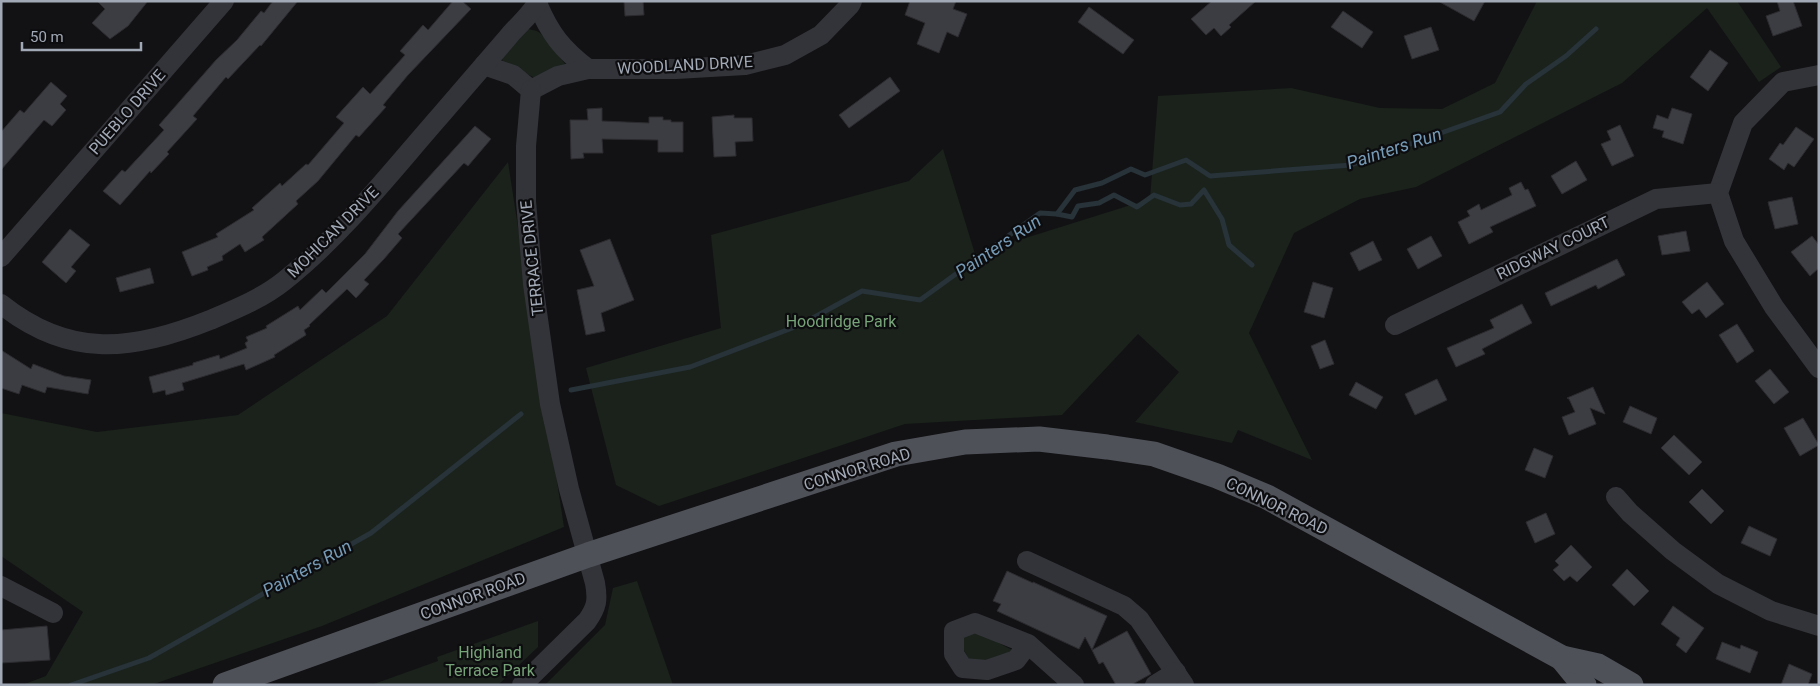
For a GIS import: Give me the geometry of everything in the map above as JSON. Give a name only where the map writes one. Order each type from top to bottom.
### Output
[{"type":"main road","name":"CONNOR ROAD","points":[[225,685],[588,555],[896,454],[965,442],[1039,439],[1154,454],[1217,476],[1267,497],[1562,658],[1598,666],[1630,685]]},
{"type":"main road","name":"CONNOR ROAD","points":[[1562,658],[1584,685]]},
{"type":"street","name":"PUEBLO DRIVE","points":[[1,257],[224,1]]},
{"type":"street","name":"WOODLAND DRIVE","points":[[531,90],[558,76],[588,69],[676,69],[753,63],[785,54],[821,35],[852,1]]},
{"type":"street","points":[[531,90],[512,75],[484,65],[538,2],[548,28],[568,54],[588,69]]},
{"type":"street","name":"MOHICAN DRIVE","points":[[1,304],[20,319],[48,334],[80,343],[123,345],[162,337],[241,307],[282,283],[312,257],[350,219],[484,65]]},
{"type":"street","points":[[1819,75],[1783,82],[1743,122],[1718,193],[1734,241],[1774,308],[1819,368]]},
{"type":"street","name":"TERRACE DRIVE","points":[[522,685],[588,621],[595,609],[597,595],[588,555],[569,489],[550,404],[533,284],[526,201],[526,146],[531,90]]},
{"type":"street","name":"RIDGWAY COURT","points":[[1394,325],[1656,199],[1718,193]]},
{"type":"street","name":"PUEBLO DRIVE","points":[[1,234],[30,223]]},
{"type":"street","points":[[1616,497],[1630,513],[1673,551],[1718,584],[1772,610],[1819,626]]},
{"type":"street","points":[[1027,561],[1124,606],[1139,619],[1180,678],[1155,685]]},
{"type":"street","points":[[1,586],[53,613]]},
{"type":"street","points":[[1028,644],[1074,685]]},
{"type":"green space","name":"Hoodridge Park","points":[[1537,1],[1737,1],[1781,67],[1759,82],[1707,8],[1622,83],[1416,187],[1360,199],[1294,233],[1249,333],[1312,460],[1238,430],[1232,443],[1135,422],[1179,372],[1138,334],[1062,415],[905,424],[659,506],[616,485],[586,368],[721,328],[711,235],[909,181],[943,149],[975,254],[1150,199],[1158,96],[1291,88],[1380,108],[1442,109],[1495,83]]},
{"type":"green space","points":[[528,29],[540,33],[565,64],[535,78],[503,62],[502,59]]},
{"type":"green space","points":[[508,162],[564,527],[322,626],[151,685],[22,685],[46,676],[83,612],[1,556],[1,413],[97,432],[238,415],[387,316]]},
{"type":"green space","points":[[637,581],[673,685],[545,685],[605,625],[613,588]]},
{"type":"green space","name":"Highland Terrace Park","points":[[538,621],[538,647],[498,685],[371,685],[438,661],[437,657]]},
{"type":"green space","points":[[980,633],[1012,650],[1011,655],[970,661],[960,643],[964,635]]},
{"type":"building","points":[[97,1],[148,1],[128,26],[110,39],[92,23],[105,9]]},
{"type":"building","points":[[273,1],[298,1],[261,46],[228,79],[226,77],[193,116],[197,119],[167,152],[169,154],[151,173],[150,171],[120,205],[103,191],[122,170],[125,172],[164,130],[159,125],[261,11],[264,13]]},
{"type":"building","points":[[453,1],[462,1],[471,9],[408,75],[383,105],[386,107],[359,137],[356,135],[318,181],[296,201],[298,204],[262,237],[264,240],[245,252],[240,244],[222,256],[223,260],[207,267],[208,270],[192,276],[182,252],[218,237],[216,234],[254,210],[252,208],[280,183],[282,186],[306,164],[308,165],[344,123],[336,117],[363,87],[370,94],[405,55],[400,51],[423,25],[428,30]]},
{"type":"building","points":[[624,1],[643,1],[644,15],[625,16]]},
{"type":"building","points":[[910,1],[956,1],[953,9],[967,14],[958,37],[947,32],[939,53],[917,44],[925,23],[905,15]]},
{"type":"building","points":[[1212,1],[1256,1],[1229,25],[1231,27],[1221,36],[1214,28],[1206,35],[1191,19]]},
{"type":"building","points":[[1438,1],[1485,1],[1474,21]]},
{"type":"building","points":[[1777,1],[1793,1],[1802,26],[1773,36],[1766,16],[1780,11]]},
{"type":"building","points":[[1089,7],[1134,40],[1123,54],[1078,22]]},
{"type":"building","points":[[1343,11],[1373,32],[1362,48],[1331,27]]},
{"type":"building","points":[[1431,27],[1439,50],[1412,59],[1404,36]]},
{"type":"building","points":[[1710,50],[1728,63],[1708,91],[1690,77]]},
{"type":"building","points":[[890,77],[900,91],[849,128],[839,115]]},
{"type":"building","points":[[51,82],[67,96],[60,104],[66,110],[52,126],[44,120],[1,170],[1,132],[20,110],[24,113]]},
{"type":"building","points":[[602,108],[602,121],[649,123],[649,117],[663,117],[663,120],[671,120],[671,122],[683,122],[683,152],[658,152],[658,140],[602,139],[603,153],[583,153],[584,158],[571,159],[570,120],[588,120],[587,109]]},
{"type":"building","points":[[1672,108],[1692,114],[1683,144],[1662,137],[1664,131],[1653,128],[1657,115],[1668,119]]},
{"type":"building","points":[[734,115],[734,118],[752,118],[753,141],[735,142],[736,156],[714,157],[712,117]]},
{"type":"building","points":[[1620,125],[1634,156],[1612,166],[1601,144],[1611,140],[1607,131]]},
{"type":"building","points":[[475,126],[491,139],[468,166],[464,163],[398,234],[402,238],[364,280],[369,284],[356,298],[347,289],[304,330],[306,335],[274,355],[275,357],[246,370],[244,364],[182,383],[184,390],[166,395],[165,390],[153,393],[149,377],[193,365],[193,363],[219,355],[220,359],[247,348],[245,343],[248,341],[246,337],[267,328],[266,326],[298,306],[300,310],[322,289],[326,293],[365,254],[398,211]]},
{"type":"building","points":[[1796,127],[1814,139],[1794,167],[1788,163],[1784,170],[1769,159],[1780,143],[1783,145]]},
{"type":"building","points":[[1576,161],[1587,180],[1562,194],[1551,176]]},
{"type":"building","points":[[1521,182],[1525,190],[1528,189],[1536,206],[1490,227],[1493,232],[1469,244],[1458,222],[1470,216],[1467,211],[1479,204],[1481,210],[1512,195],[1509,188]]},
{"type":"building","points":[[1792,197],[1798,224],[1775,229],[1768,202]]},
{"type":"building","points":[[70,229],[90,245],[71,267],[76,271],[66,283],[42,262]]},
{"type":"building","points":[[1686,231],[1690,251],[1662,255],[1658,236]]},
{"type":"building","points":[[1431,236],[1442,256],[1418,269],[1407,249]]},
{"type":"building","points":[[1812,236],[1819,245],[1819,268],[1810,276],[1791,252]]},
{"type":"building","points":[[610,239],[634,300],[601,313],[605,331],[586,335],[577,290],[594,286],[580,250]]},
{"type":"building","points":[[1373,241],[1382,260],[1359,271],[1350,253]]},
{"type":"building","points":[[1617,259],[1625,275],[1598,289],[1596,285],[1551,306],[1545,293]]},
{"type":"building","points":[[150,268],[154,283],[120,292],[116,278]]},
{"type":"building","points":[[1313,282],[1333,288],[1324,318],[1304,312]]},
{"type":"building","points":[[1707,282],[1724,304],[1706,318],[1699,309],[1692,314],[1682,302]]},
{"type":"building","points":[[1522,304],[1532,323],[1482,349],[1485,354],[1456,367],[1447,348],[1494,328],[1490,320]]},
{"type":"building","points":[[1737,324],[1754,351],[1737,363],[1719,335]]},
{"type":"building","points":[[1325,340],[1334,364],[1320,369],[1311,346]]},
{"type":"building","points":[[1,350],[31,369],[33,364],[64,376],[91,380],[88,394],[47,387],[45,393],[22,385],[19,394],[1,388]]},
{"type":"building","points":[[1770,369],[1789,392],[1774,404],[1755,381]]},
{"type":"building","points":[[1437,379],[1447,400],[1415,415],[1405,394]]},
{"type":"building","points":[[1356,382],[1383,397],[1376,409],[1349,395]]},
{"type":"building","points":[[1593,387],[1605,414],[1590,408],[1596,424],[1569,435],[1562,417],[1575,412],[1567,398]]},
{"type":"building","points":[[1630,406],[1657,418],[1651,434],[1623,422]]},
{"type":"building","points":[[1803,418],[1819,445],[1800,456],[1784,428]]},
{"type":"building","points":[[1674,435],[1702,462],[1689,475],[1661,448]]},
{"type":"building","points":[[1534,448],[1553,456],[1545,478],[1525,470]]},
{"type":"building","points":[[1702,489],[1724,511],[1711,524],[1689,502]]},
{"type":"building","points":[[1546,513],[1555,534],[1535,543],[1526,522]]},
{"type":"building","points":[[1749,526],[1777,539],[1770,556],[1741,543]]},
{"type":"building","points":[[1571,545],[1592,567],[1577,582],[1570,576],[1564,581],[1553,570],[1559,565],[1555,561]]},
{"type":"building","points":[[1627,569],[1649,591],[1634,606],[1612,585]]},
{"type":"building","points":[[1007,571],[1107,616],[1092,650],[1085,637],[1079,649],[997,611],[1001,604],[993,601]]},
{"type":"building","points":[[1673,606],[1704,628],[1686,653],[1676,645],[1680,638],[1661,624]]},
{"type":"building","points":[[47,626],[50,660],[1,663],[1,630]]},
{"type":"building","points":[[1127,631],[1151,674],[1131,685],[1116,685],[1103,662],[1099,664],[1092,650]]},
{"type":"building","points":[[1722,642],[1740,649],[1741,645],[1758,652],[1750,673],[1716,659]]},
{"type":"building","points":[[1789,664],[1812,674],[1808,685],[1781,685]]},
{"type":"waterway","name":"Painters Run","points":[[571,390],[690,367],[800,325],[862,291],[920,300],[1040,213],[1057,214],[1075,190],[1102,183],[1131,169],[1145,175],[1186,160],[1210,176],[1351,165],[1500,112],[1526,84],[1566,56],[1596,29]]},
{"type":"waterway","points":[[1057,214],[1072,217],[1078,206],[1099,203],[1114,195],[1137,207],[1154,195],[1180,205],[1191,204],[1204,190],[1222,219],[1229,245],[1252,265]]},
{"type":"waterway","name":"Painters Run","points":[[71,685],[149,658],[371,533],[521,414]]}]
